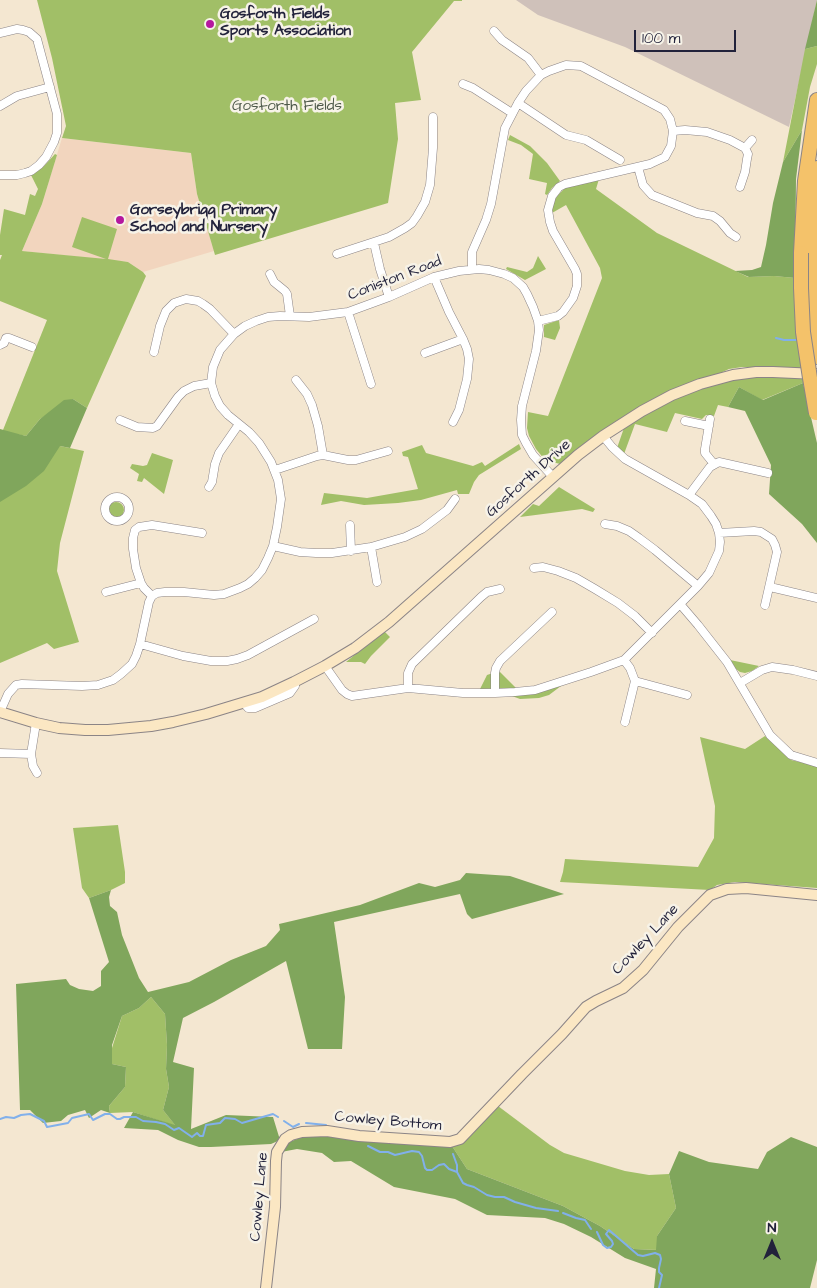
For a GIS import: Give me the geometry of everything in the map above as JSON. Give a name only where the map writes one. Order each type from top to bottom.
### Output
[{"type":"highway","points":[[817,100],[804,181],[802,207],[817,356]]},
{"type":"highway","points":[[817,168],[813,213],[801,288],[803,332],[817,414]]},
{"type":"street","points":[[0,33],[17,29],[34,35],[40,48],[57,114],[57,132],[51,150],[46,157],[31,171],[16,175],[0,175]]},
{"type":"street","points":[[494,31],[502,40],[528,58],[542,75]]},
{"type":"street","points":[[472,269],[472,252],[491,204],[503,136],[508,120],[526,91],[542,75],[557,68],[574,65],[588,70],[664,110],[670,119],[673,131],[671,146],[665,157],[650,164],[565,184],[559,187],[552,196],[548,210],[550,222],[575,269],[577,286],[573,298],[563,312],[558,316],[538,321]]},
{"type":"street","points":[[463,84],[473,88],[512,113]]},
{"type":"street","points":[[0,106],[17,96],[50,87]]},
{"type":"street","points":[[518,103],[566,136],[586,140],[620,160]]},
{"type":"street","points":[[337,254],[389,237],[412,223],[422,208],[428,194],[434,148],[434,117]]},
{"type":"street","points":[[673,131],[707,132],[730,140],[745,148],[748,154],[740,187]]},
{"type":"street","points":[[745,148],[752,140]]},
{"type":"street","points":[[638,167],[643,186],[652,195],[697,213],[713,216],[736,237]]},
{"type":"street","points":[[374,243],[389,297]]},
{"type":"street","name":"Coniston Road","points":[[211,383],[213,367],[223,346],[234,334],[256,321],[268,317],[314,317],[348,312],[446,273],[472,269],[496,271],[519,283],[527,294],[538,321],[539,336],[522,406],[521,427],[532,455],[553,477]]},
{"type":"street","points":[[270,274],[274,282],[287,294],[290,316]]},
{"type":"street","points":[[434,277],[448,312],[468,349],[469,368],[459,410],[453,422]]},
{"type":"street","points":[[154,352],[160,326],[166,312],[174,303],[186,299],[198,301],[210,309],[234,334]]},
{"type":"street","points":[[348,312],[370,384]]},
{"type":"street","points":[[0,345],[4,343],[6,338],[9,338],[32,347]]},
{"type":"street","points":[[424,353],[464,339]]},
{"type":"street","name":"Gosforth Drive","points":[[0,712],[59,728],[86,730],[130,728],[173,722],[244,703],[294,682],[355,648],[442,577],[578,454],[642,411],[672,395],[733,375],[756,372],[817,374]]},
{"type":"street","points":[[296,380],[307,394],[312,405],[320,432],[323,455]]},
{"type":"street","points":[[0,712],[8,694],[16,685],[82,686],[98,685],[113,680],[132,664],[140,644],[152,596],[165,592],[214,595],[224,594],[240,588],[248,584],[262,570],[273,546],[281,499],[275,470],[259,443],[228,416],[220,406],[211,383],[194,386],[184,391],[157,426],[153,428],[137,427],[120,420]]},
{"type":"street","points":[[685,421],[709,423],[705,453],[714,464]]},
{"type":"street","points":[[209,487],[219,453],[239,424]]},
{"type":"street","points":[[325,666],[342,690],[352,696],[408,688],[463,693],[535,690],[624,660],[709,573],[719,551],[720,542],[716,524],[706,509],[696,499],[625,459],[603,436]]},
{"type":"street","points":[[275,470],[310,457],[323,455],[356,460],[388,451]]},
{"type":"street","points":[[689,495],[705,472],[719,462],[768,473]]},
{"type":"street","points":[[273,546],[300,552],[316,553],[332,553],[371,547],[405,537],[422,529],[447,510],[454,499]]},
{"type":"street","points":[[123,519],[135,530]]},
{"type":"street","points":[[605,524],[616,526],[639,538],[698,586]]},
{"type":"street","points":[[152,596],[141,583],[133,549],[132,538],[135,530],[139,527],[152,525],[202,533]]},
{"type":"street","points":[[350,525],[351,550]]},
{"type":"street","points":[[719,533],[754,531],[761,532],[772,539],[777,552],[765,605]]},
{"type":"street","points":[[371,547],[377,582]]},
{"type":"street","points":[[534,568],[543,567],[582,582],[618,603],[652,633]]},
{"type":"street","points":[[106,592],[141,583]]},
{"type":"street","points":[[770,587],[817,598]]},
{"type":"street","points":[[408,688],[408,673],[412,664],[481,597],[488,592],[500,589]]},
{"type":"street","points":[[680,604],[727,662],[770,735],[791,755],[817,762]]},
{"type":"street","points":[[495,693],[495,674],[500,661],[552,612]]},
{"type":"street","points":[[140,644],[183,656],[210,661],[227,661],[248,654],[314,619]]},
{"type":"street","points":[[624,660],[630,668],[635,681],[625,722]]},
{"type":"street","points":[[740,684],[762,670],[772,667],[817,676]]},
{"type":"street","points":[[635,681],[687,695]]},
{"type":"street","points":[[36,723],[31,754],[33,766],[37,773]]},
{"type":"street","points":[[0,753],[31,754]]},
{"type":"street","name":"Cowley Lane","points":[[460,1139],[586,1007],[623,988],[638,976],[678,927],[710,895],[726,889],[746,888],[817,895]]},
{"type":"street","name":"Cowley Bottom","points":[[312,1132],[328,1131],[359,1136],[450,1142],[460,1139]]},
{"type":"street","name":"Cowley Lane","points":[[266,1288],[275,1207],[277,1152],[285,1139],[291,1135],[312,1132]]},
{"type":"shaded area","points":[[516,0],[817,0],[789,127],[625,47],[538,15]]},
{"type":"shaded area","name":"Gorseybrigg Primary School and Nursery","points":[[62,138],[191,153],[197,194],[214,251],[143,272],[128,262],[22,251],[42,204]]},
{"type":"green space","name":"Gosforth Fields","points":[[37,0],[462,1],[454,1],[412,52],[421,100],[395,103],[398,139],[388,203],[215,255],[197,194],[191,153],[62,138],[66,126],[52,58]]},
{"type":"green space","points":[[817,0],[817,46],[805,49]]},
{"type":"green space","points":[[817,46],[817,64],[810,87],[802,130],[783,162],[805,49]]},
{"type":"green space","points":[[802,130],[796,179],[795,278],[774,276],[749,277],[735,271],[752,270],[761,267],[783,162]]},
{"type":"green space","points":[[510,135],[530,146],[547,163],[560,181],[547,195],[545,194],[547,183],[529,179],[533,154],[521,145],[508,140]]},
{"type":"green space","points":[[55,154],[57,155],[42,204],[22,251],[106,259],[72,247],[82,217],[117,229],[108,259],[128,262],[146,276],[87,408],[73,399],[40,419],[26,436],[16,434],[84,451],[60,543],[57,571],[79,642],[54,649],[47,643],[0,663],[0,430],[3,430],[47,320],[0,301],[0,260],[2,255],[0,255],[0,235],[4,209],[25,215],[30,194],[35,196],[38,189],[31,175],[44,166]]},
{"type":"green space","points":[[599,179],[596,189],[657,233],[748,277],[774,276],[795,278],[804,370],[742,367],[729,369],[696,381],[560,464],[545,460],[536,449],[527,428],[528,412],[548,416],[602,278],[600,268],[566,205],[552,213],[552,203],[565,188]]},
{"type":"green space","points":[[538,256],[546,269],[525,280],[506,269],[507,267],[527,272],[533,268]]},
{"type":"green space","points":[[559,320],[560,328],[555,340],[544,337],[544,325]]},
{"type":"green space","points":[[744,377],[803,377],[803,383],[762,400],[739,387],[728,407],[718,405],[714,416],[706,415],[702,419],[675,413],[667,432],[635,424],[624,454],[617,448],[624,428],[658,406],[709,385]]},
{"type":"green space","points":[[803,383],[817,443],[817,543],[802,524],[769,494],[771,465],[745,411],[728,407],[739,387],[763,400]]},
{"type":"green space","points":[[73,399],[87,408],[70,448],[60,446],[44,471],[26,486],[0,502],[0,429],[26,436],[40,419],[64,400]]},
{"type":"green space","points":[[519,444],[521,449],[479,475],[469,494],[458,494],[457,490],[421,500],[398,503],[364,505],[341,501],[321,505],[324,493],[367,498],[418,489],[408,457],[403,456],[402,452],[422,445],[426,453],[473,466],[482,462],[485,466]]},
{"type":"green space","points":[[152,453],[173,460],[164,494],[144,478],[142,482],[137,481],[139,474],[130,468],[132,464],[147,465]]},
{"type":"green space","points":[[559,487],[595,509],[593,512],[582,509],[520,517],[533,504],[539,506]]},
{"type":"green space","points":[[116,502],[124,510],[116,518],[108,510]]},
{"type":"green space","points":[[384,631],[390,637],[365,664],[361,662],[346,662]]},
{"type":"green space","points":[[730,660],[759,666],[752,671],[740,672]]},
{"type":"green space","points":[[499,671],[516,688],[480,689],[487,675]]},
{"type":"green space","points":[[565,683],[549,695],[539,698],[520,699],[512,696],[529,694]]},
{"type":"green space","points":[[765,736],[791,760],[817,766],[817,888],[735,882],[717,885],[710,890],[560,882],[565,859],[698,867],[714,838],[715,806],[700,737],[745,749]]},
{"type":"green space","points":[[118,825],[125,883],[89,898],[82,888],[73,828]]},
{"type":"green space","points":[[466,873],[510,876],[564,894],[472,919],[467,914],[460,894],[334,922],[345,997],[342,1049],[308,1049],[286,961],[183,1018],[173,1062],[194,1068],[191,1129],[226,1115],[273,1117],[280,1140],[271,1144],[199,1147],[178,1140],[158,1130],[124,1128],[133,1112],[175,1125],[163,1110],[169,1087],[166,1069],[165,1014],[151,997],[139,1008],[122,1016],[112,1045],[112,1064],[126,1067],[125,1087],[109,1106],[110,1113],[101,1110],[89,1118],[85,1110],[68,1115],[61,1121],[43,1123],[30,1110],[20,1110],[16,984],[66,979],[70,985],[79,989],[93,991],[101,986],[101,971],[109,962],[89,898],[111,890],[109,897],[110,906],[117,912],[122,935],[139,978],[148,992],[189,982],[231,960],[266,946],[280,930],[279,924],[360,905],[419,883],[435,887],[460,880]]},
{"type":"green space","points":[[151,997],[165,1014],[166,1069],[169,1087],[163,1110],[176,1126],[133,1112],[110,1113],[109,1106],[125,1087],[126,1067],[112,1064],[112,1048],[122,1016],[139,1008]]},
{"type":"green space","points":[[498,1106],[550,1145],[564,1153],[625,1171],[649,1175],[669,1174],[676,1208],[657,1236],[657,1250],[634,1249],[600,1226],[563,1206],[467,1169],[452,1146]]},
{"type":"green space","points":[[318,1135],[452,1146],[467,1169],[563,1206],[600,1226],[634,1249],[656,1250],[657,1236],[676,1208],[669,1174],[679,1151],[709,1162],[758,1169],[767,1152],[791,1137],[817,1147],[817,1260],[810,1288],[654,1288],[656,1269],[625,1258],[591,1237],[564,1224],[545,1218],[487,1215],[455,1199],[394,1187],[351,1161],[334,1162],[322,1153],[297,1149],[281,1152],[287,1143],[302,1137]]},
{"type":"waterway","points":[[776,338],[798,340]]},
{"type":"waterway","points":[[0,1119],[30,1114],[44,1121],[47,1127],[68,1123],[72,1118],[89,1114],[93,1120],[105,1114],[110,1114],[117,1119],[136,1117],[143,1121],[165,1124],[174,1130],[179,1128],[192,1137],[197,1133],[203,1136],[206,1125],[220,1123],[225,1118],[235,1119],[242,1123],[273,1114],[278,1117]]},
{"type":"waterway","points":[[284,1121],[293,1127],[299,1124]]},
{"type":"waterway","points":[[306,1123],[326,1125]]},
{"type":"waterway","points":[[368,1146],[380,1152],[388,1152],[395,1155],[412,1151],[419,1152],[427,1170],[432,1170],[444,1164],[449,1169],[457,1172],[463,1183],[487,1195],[504,1197],[536,1208],[558,1211]]},
{"type":"waterway","points":[[453,1154],[457,1165],[457,1172]]},
{"type":"waterway","points":[[563,1213],[585,1220],[591,1229]]},
{"type":"waterway","points":[[597,1232],[603,1245],[607,1248],[613,1244],[606,1234],[609,1230],[638,1255],[643,1256],[655,1253],[660,1255],[659,1272],[662,1275],[659,1288]]},
{"type":"place","name":"Gosforth Fields Sports Association","points":[[210,24]]},
{"type":"place","name":"Gorseybrigg Primary School and Nursery","points":[[120,220]]}]
